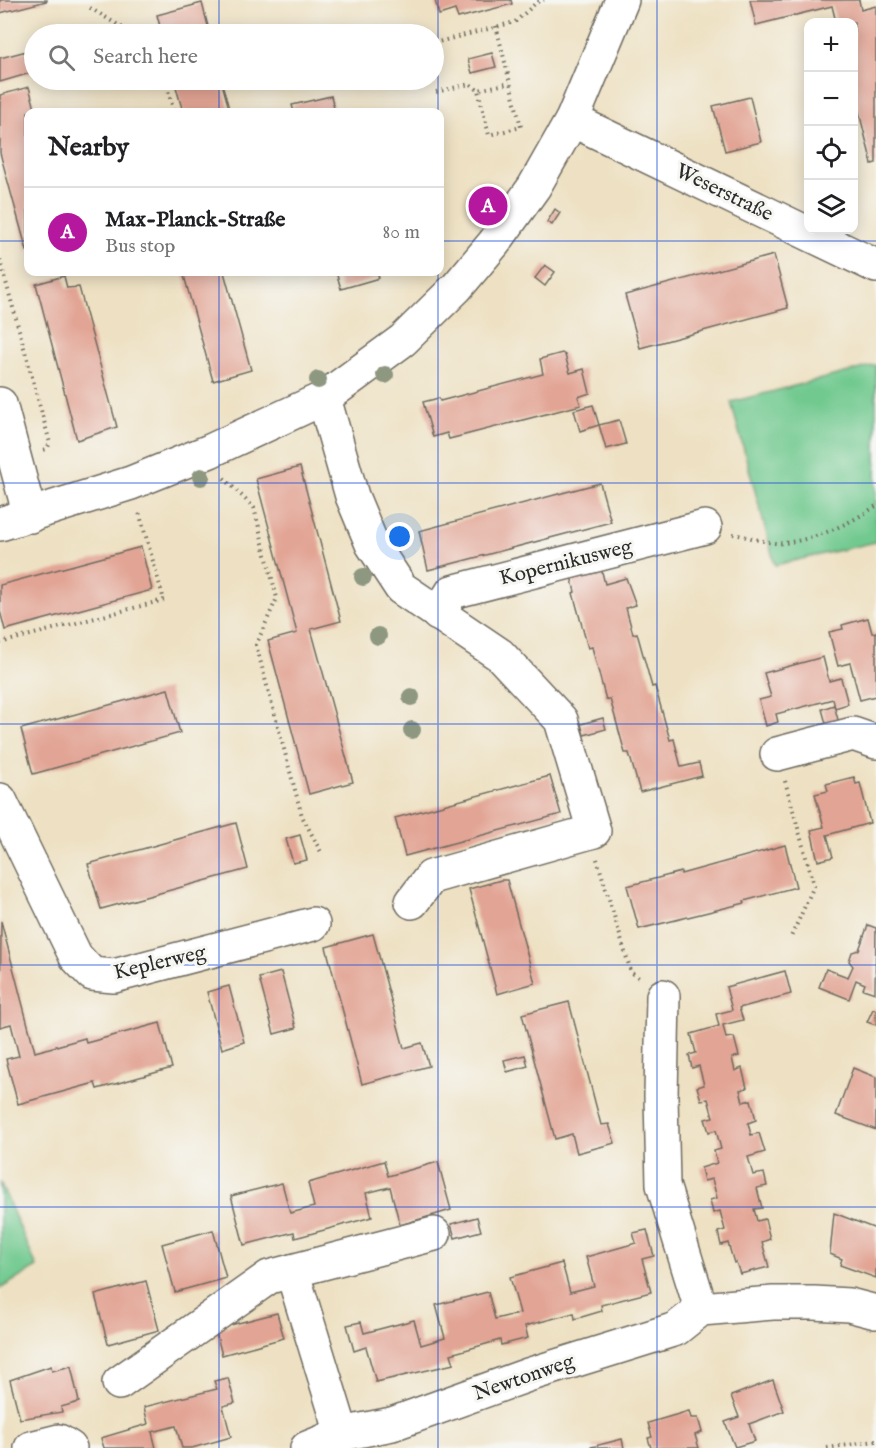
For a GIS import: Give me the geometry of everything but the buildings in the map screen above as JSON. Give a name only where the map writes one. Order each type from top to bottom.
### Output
[{"type":"street","points":[[0,404],[15,458],[15,520],[131,483],[210,451],[324,398],[403,340],[457,287],[494,243],[534,187],[572,120],[622,0]]},
{"type":"street","name":"Weserstraße","points":[[572,120],[876,266]]},
{"type":"street","points":[[324,398],[352,496],[372,544],[401,588],[500,655],[561,720],[594,831],[431,877],[412,902]]},
{"type":"street","name":"Kopernikusweg","points":[[438,614],[452,592],[705,527]]},
{"type":"street","points":[[777,754],[853,734],[876,742]]},
{"type":"street","name":"Keplerweg","points":[[0,800],[76,957],[92,974],[114,976],[314,924]]},
{"type":"street","points":[[663,996],[661,1096],[663,1185],[702,1309],[773,1303],[814,1303],[849,1305],[876,1312]]},
{"type":"street","points":[[119,1383],[269,1277],[434,1234]]},
{"type":"street","points":[[292,1271],[342,1434]]},
{"type":"street","name":"Newtonweg","points":[[308,1448],[342,1434],[392,1424],[528,1375],[676,1329],[702,1309]]},
{"type":"street","points":[[31,1448],[59,1441],[70,1448]]},
{"type":"path","points":[[444,40],[515,22],[537,2],[544,0]]},
{"type":"path","points":[[90,9],[115,24]]},
{"type":"path","points":[[436,92],[470,84],[478,90],[489,135],[521,127],[496,26]]},
{"type":"path","points":[[478,90],[510,83]]},
{"type":"path","points":[[168,90],[173,108]]},
{"type":"path","points":[[0,260],[50,443],[47,449],[15,458]]},
{"type":"path","points":[[210,451],[219,473],[254,508],[277,598],[256,645],[302,816],[321,852]]},
{"type":"path","points":[[0,643],[164,600],[131,483]]},
{"type":"path","points":[[705,527],[782,543],[816,535],[854,520],[876,506]]},
{"type":"path","points":[[777,754],[813,886],[791,937]]},
{"type":"path","points":[[594,831],[593,844],[631,972],[663,996]]},
{"type":"path","points":[[827,1448],[876,1441]]},
{"type":"green space","points":[[876,365],[876,542],[775,565],[731,402]]},
{"type":"green space","points":[[0,1182],[37,1267],[0,1289]]},
{"type":"place","name":"Max-Planck-Straße","points":[[488,206]]}]
